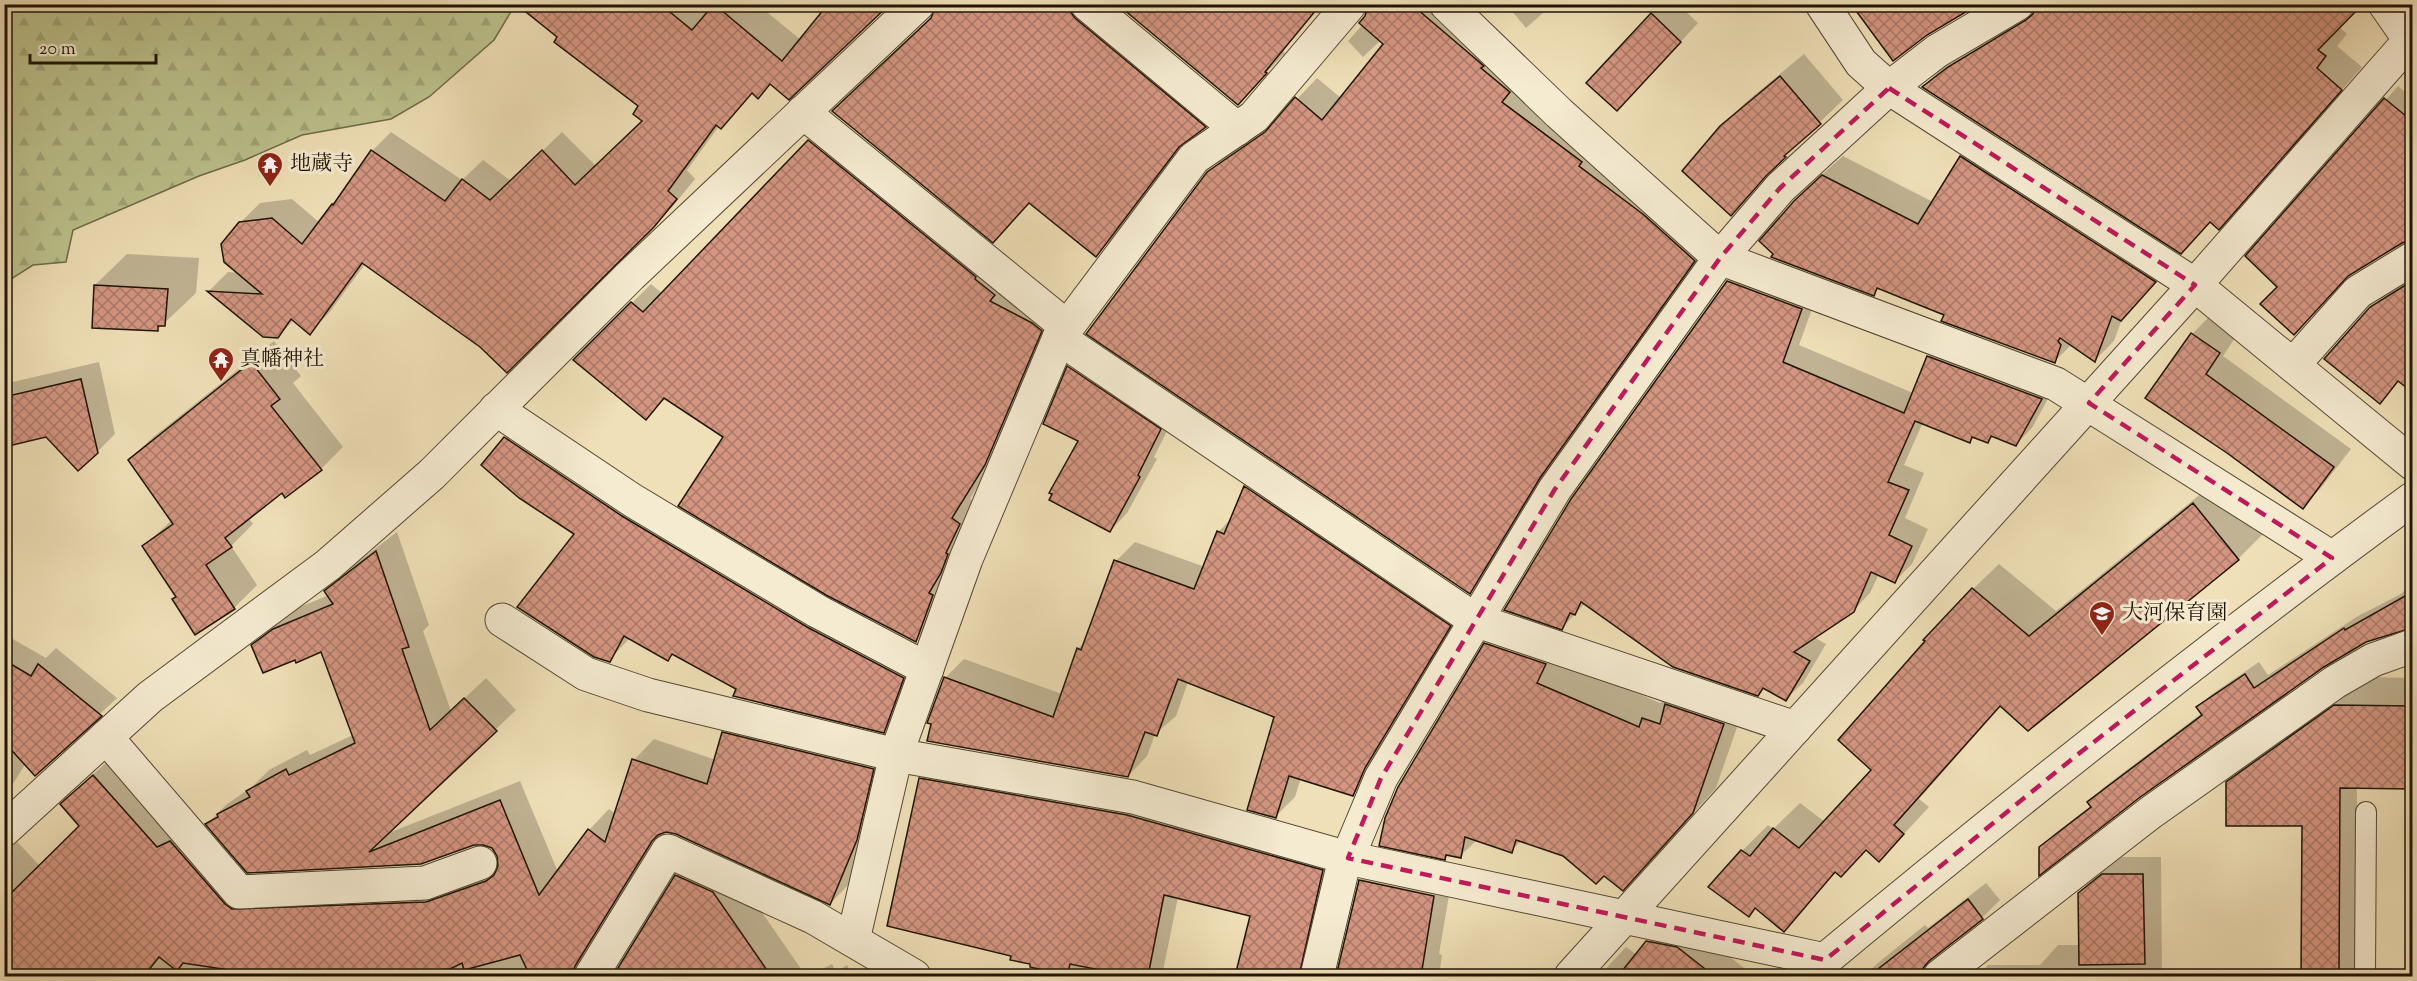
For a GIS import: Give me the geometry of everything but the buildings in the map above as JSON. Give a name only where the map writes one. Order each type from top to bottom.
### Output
[{"type":"street","points":[[4,830],[150,698],[328,565],[432,474],[631,275],[918,4]]},
{"type":"street","points":[[1087,4],[1237,129]]},
{"type":"street","points":[[853,940],[896,755],[966,559],[1063,333],[1194,158],[1254,117],[1350,4]]},
{"type":"street","points":[[1446,4],[1558,113],[1720,258],[2056,384],[2332,558]]},
{"type":"street","points":[[1822,4],[1861,63],[1888,88],[2195,285],[2412,463]]},
{"type":"street","points":[[1317,976],[1342,872],[1381,778],[1555,489],[1720,258],[1780,188],[1888,88],[1936,51],[2017,4]]},
{"type":"street","points":[[1571,976],[2089,403],[2412,41],[2385,4]]},
{"type":"street","points":[[803,112],[1063,333],[1475,620],[1795,728]]},
{"type":"street","points":[[2293,365],[2358,292],[2412,259]]},
{"type":"street","points":[[496,409],[642,506],[817,611],[927,669]]},
{"type":"street","points":[[502,620],[586,674],[648,696],[896,755],[1133,797],[1348,858],[1626,916],[1815,968],[2077,756],[2332,558],[2412,499]]},
{"type":"street","points":[[1941,976],[2150,813],[2335,682],[2373,660],[2412,646]]},
{"type":"street","points":[[106,737],[238,892],[425,884],[480,863]]},
{"type":"street","points":[[591,976],[668,851],[813,917],[914,976]]},
{"type":"lane","points":[[2365,976],[2366,812]]},
{"type":"highlighted area","points":[[1889,88],[2195,285],[2089,403],[2332,558],[2077,755],[1825,960],[1348,858],[1381,778],[1555,489],[1720,258],[1780,188]]},
{"type":"green space","points":[[5,4],[515,5],[494,40],[429,97],[391,119],[302,135],[245,160],[199,176],[73,230],[66,262],[33,265],[5,283]]},
{"type":"place","name":"地蔵寺","points":[[270,188]]},
{"type":"place","name":"真幡神社","points":[[221,383]]},
{"type":"place","name":"大河保育園","points":[[2102,637]]}]
